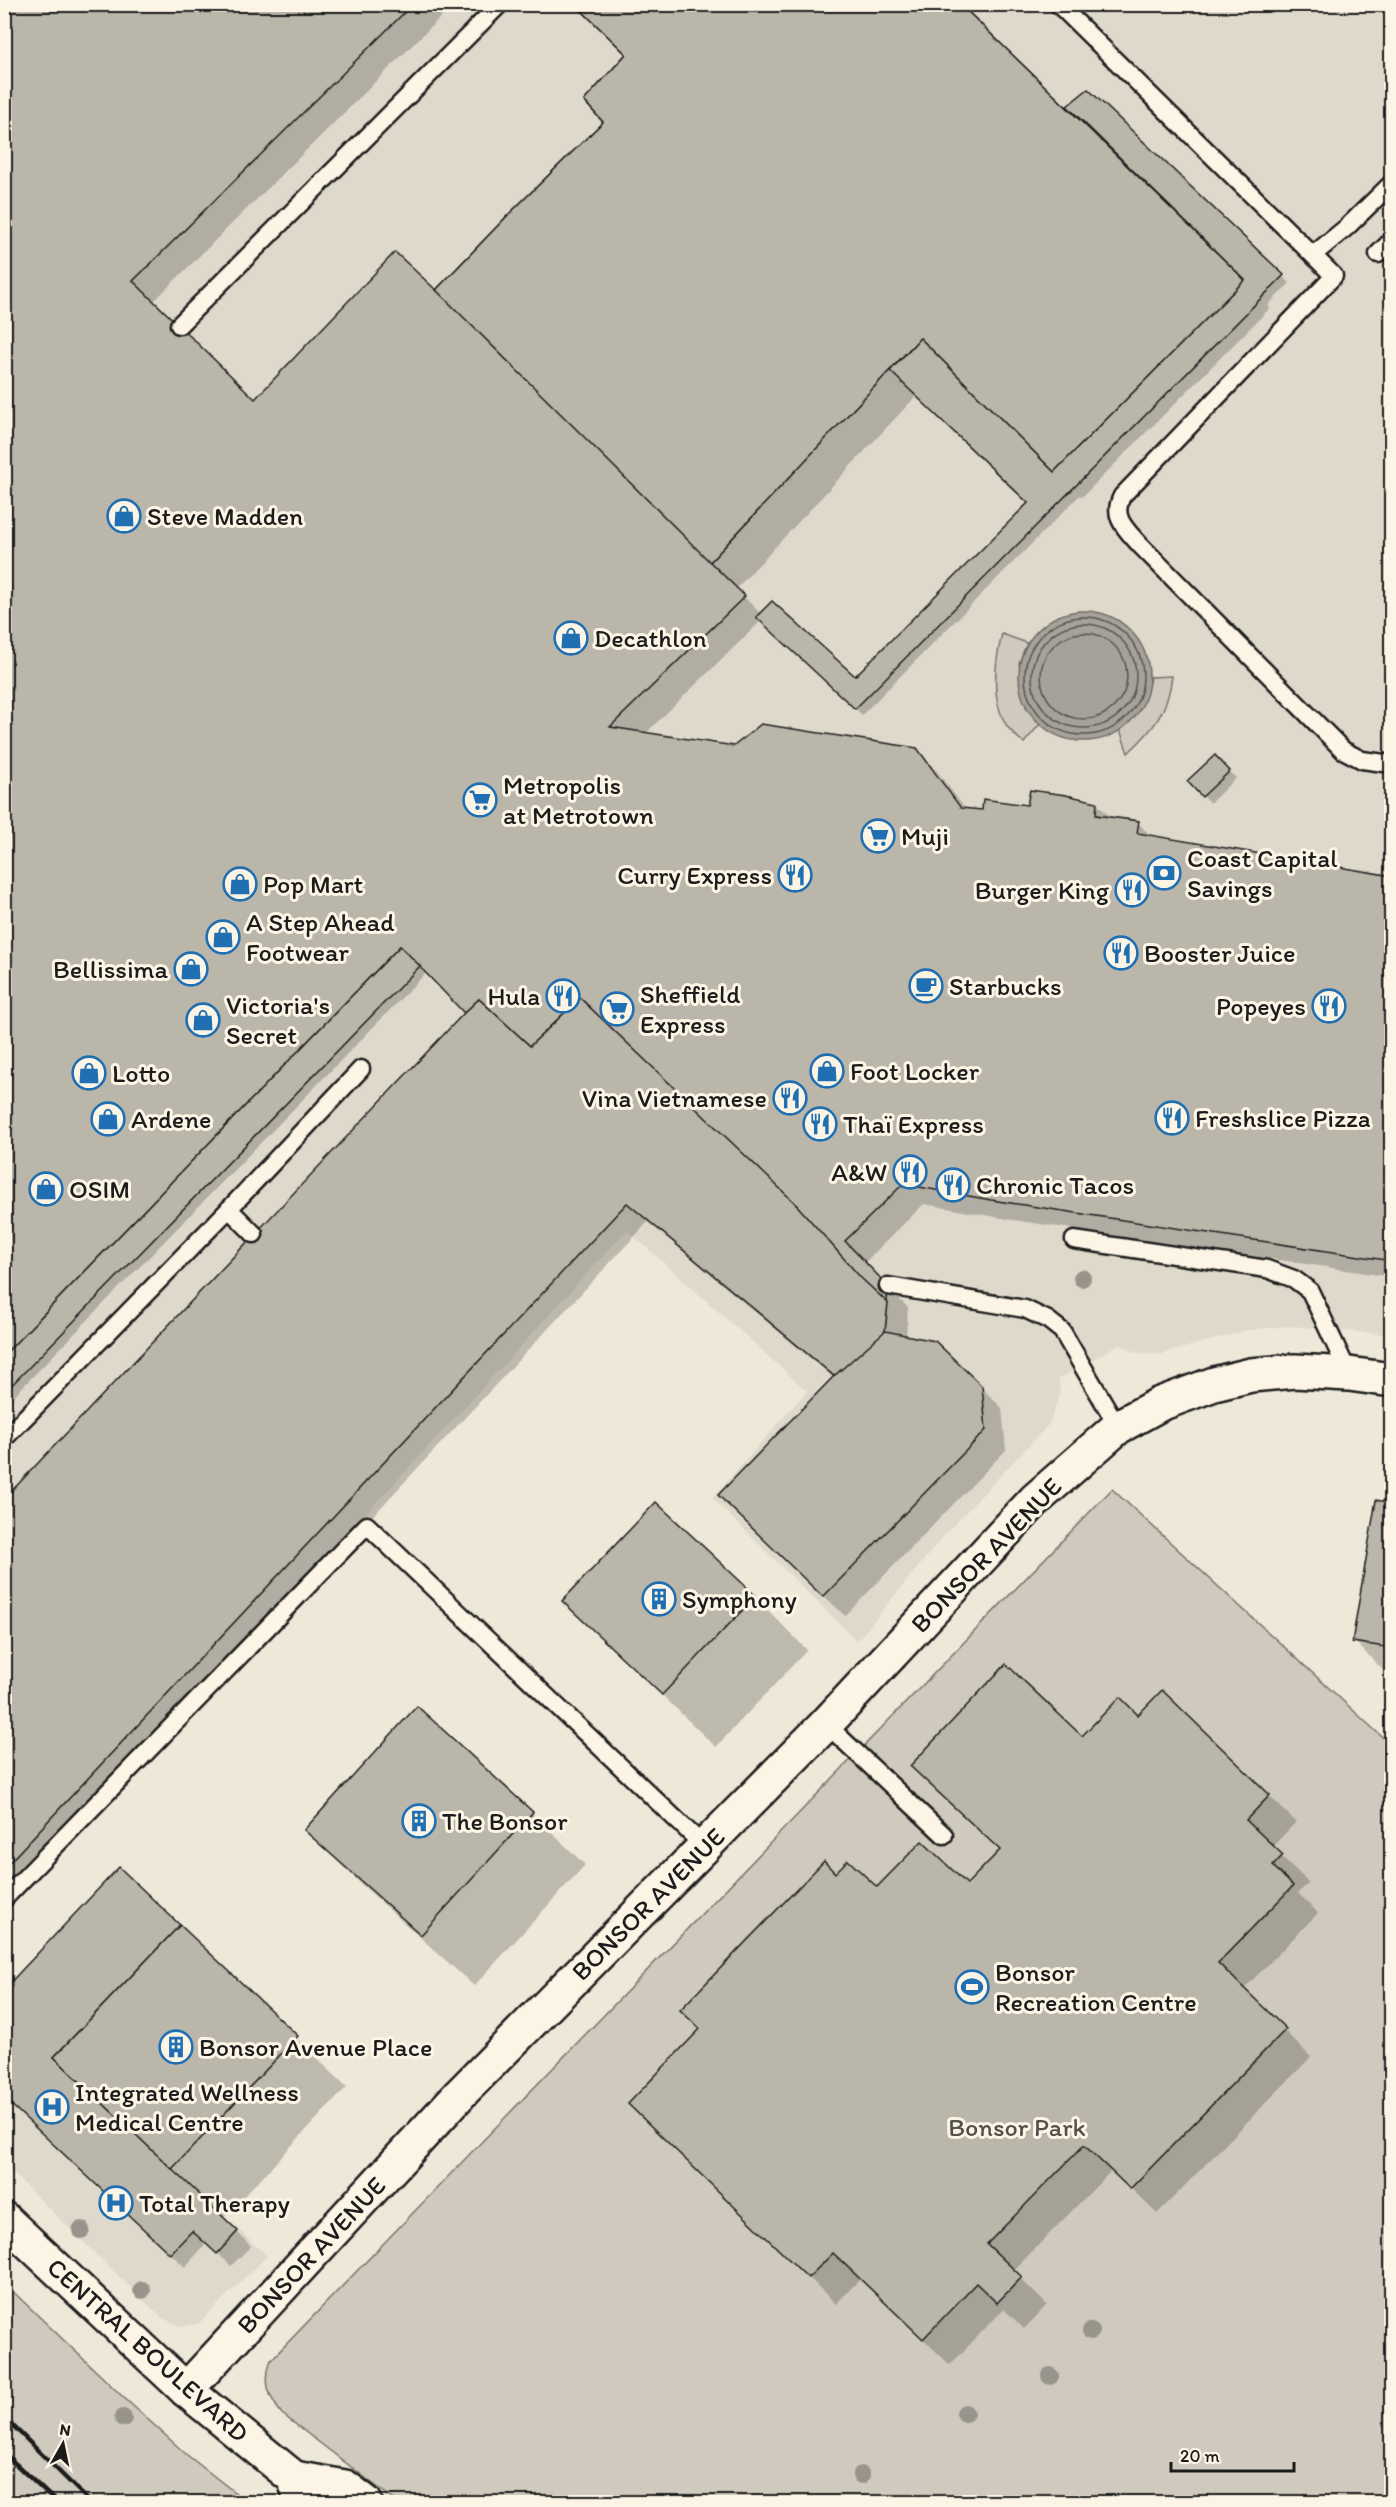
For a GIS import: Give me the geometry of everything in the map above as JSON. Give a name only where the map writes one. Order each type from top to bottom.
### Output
[{"type":"street","name":"BONSOR AVENUE","points":[[186,2390],[460,2094],[826,1724],[1035,1500],[1118,1427],[1160,1404],[1214,1384],[1251,1375],[1295,1371],[1349,1374],[1392,1380]]},
{"type":"street","name":"CENTRAL BOULEVARD","points":[[4,2219],[186,2390],[298,2490],[345,2487],[365,2502]]},
{"type":"lane","points":[[179,325],[500,4]]},
{"type":"lane","points":[[1058,4],[1334,276],[1122,496],[1117,511],[1122,524],[1139,544],[1343,750],[1362,760],[1392,764]]},
{"type":"lane","points":[[1313,255],[1347,227],[1392,183]]},
{"type":"lane","points":[[1378,254],[1392,240]]},
{"type":"lane","points":[[4,1439],[361,1069]]},
{"type":"lane","points":[[228,1209],[255,1234]]},
{"type":"lane","points":[[1074,1240],[1268,1269],[1294,1279],[1310,1291],[1349,1374]]},
{"type":"lane","points":[[888,1286],[1025,1309],[1048,1320],[1062,1331],[1118,1427]]},
{"type":"lane","points":[[4,1899],[367,1525],[705,1847]]},
{"type":"lane","points":[[826,1724],[944,1835]]},
{"type":"shaded area","points":[[5,5],[1391,5],[1391,1335],[1290,1326],[1248,1330],[1162,1354],[1137,1353],[1119,1344],[1059,1379],[1060,1394],[1049,1424],[947,1532],[857,1641],[712,1498],[807,1391],[627,1230],[408,1469],[5,1892]]},
{"type":"shaded area","points":[[4,2011],[267,2256],[198,2324],[181,2326],[162,2318],[5,2166]]},
{"type":"green space","points":[[1002,634],[1027,643],[1019,663],[1026,707],[1040,724],[1024,743],[1007,726],[998,704],[996,668]]},
{"type":"green space","points":[[1172,676],[1167,699],[1158,719],[1128,753],[1120,730],[1140,707],[1150,677]]},
{"type":"green space","name":"Bonsor Park","points":[[1112,1489],[1391,1745],[1391,2502],[397,2502],[282,2414],[268,2388],[267,2375],[271,2360]]},
{"type":"green space","points":[[4,2283],[187,2455],[247,2502],[5,2502]]},
{"type":"water","points":[[1084,611],[1109,616],[1130,630],[1144,651],[1149,676],[1144,701],[1130,722],[1109,736],[1084,741],[1059,736],[1038,722],[1024,701],[1019,676],[1024,651],[1038,630],[1059,616]]},
{"type":"building","name":"Metropolis at Metrotown","points":[[4,4],[413,4],[133,281],[255,399],[395,252],[436,290],[509,214],[603,122],[584,101],[626,54],[582,11],[589,4],[960,4],[1245,280],[1054,472],[920,338],[710,562],[745,596],[610,727],[734,746],[761,724],[917,748],[961,808],[982,810],[983,799],[1027,805],[1030,790],[1066,795],[1097,802],[1096,815],[1139,821],[1137,833],[1392,876],[1392,1261],[991,1200],[903,1184],[845,1241],[888,1286],[885,1331],[935,1341],[982,1386],[986,1430],[823,1597],[718,1495],[834,1376],[626,1175],[692,1107],[580,998],[530,1046],[479,999],[464,1013],[400,946],[4,1355]]},
{"type":"building","points":[[589,4],[960,4],[1245,280],[1054,472],[920,338],[710,562],[436,290],[509,214],[603,122],[584,101],[626,54],[582,11]]},
{"type":"building","points":[[1088,89],[1284,275],[855,709],[756,617],[772,601],[855,676],[1028,503],[890,371],[920,338],[1054,472],[1245,280],[1067,106]]},
{"type":"building","points":[[1215,755],[1230,771],[1202,797],[1187,781]]},
{"type":"building","points":[[400,946],[420,966],[4,1393],[4,1355]]},
{"type":"building","points":[[580,998],[794,1202],[861,1278],[888,1303],[885,1331],[834,1376],[627,1203],[4,1868],[4,1499],[479,999],[530,1046]]},
{"type":"building","points":[[1376,1500],[1392,1503],[1392,1648],[1352,1642]]},
{"type":"building","name":"Symphony","points":[[656,1502],[756,1596],[662,1695],[562,1601]]},
{"type":"building","name":"Bonsor Recreation Centre","points":[[1006,1664],[1082,1736],[1120,1697],[1138,1715],[1162,1690],[1270,1795],[1246,1820],[1283,1855],[1273,1866],[1293,1886],[1218,1963],[1286,2029],[1130,2189],[1084,2145],[987,2244],[1022,2277],[997,2303],[976,2283],[923,2339],[833,2253],[808,2278],[628,2104],[700,2029],[680,2010],[824,1861],[835,1873],[848,1860],[877,1887],[922,1841],[967,1884],[1000,1850],[910,1766]]},
{"type":"building","name":"The Bonsor","points":[[417,1706],[533,1812],[421,1935],[304,1830]]},
{"type":"building","points":[[119,1867],[180,1925],[54,2057],[238,2231],[217,2254],[192,2231],[170,2254],[4,2098],[4,1989]]},
{"type":"building","name":"Bonsor Avenue Place","points":[[180,1925],[298,2036],[172,2169],[54,2057]]},
{"type":"railway","points":[[4,2417],[90,2502]]},
{"type":"railway","points":[[4,2453],[56,2502]]},
{"type":"place","name":"Steve Madden","points":[[124,516]]},
{"type":"place","name":"Decathlon","points":[[571,638]]},
{"type":"place","name":"Metropolis at Metrotown","points":[[480,800]]},
{"type":"place","name":"Muji","points":[[878,836]]},
{"type":"place","name":"Coast Capital Savings","points":[[1164,873]]},
{"type":"place","name":"Curry Express","points":[[795,875]]},
{"type":"place","name":"Pop Mart","points":[[240,884]]},
{"type":"place","name":"Burger King","points":[[1132,890]]},
{"type":"place","name":"A Step Ahead Footwear","points":[[223,937]]},
{"type":"place","name":"Booster Juice","points":[[1121,953]]},
{"type":"place","name":"Bellissima","points":[[191,969]]},
{"type":"place","name":"Starbucks","points":[[926,986]]},
{"type":"place","name":"Hula","points":[[563,996]]},
{"type":"place","name":"Popeyes","points":[[1329,1006]]},
{"type":"place","name":"Sheffield Express","points":[[617,1009]]},
{"type":"place","name":"Victoria's Secret","points":[[203,1020]]},
{"type":"place","name":"Foot Locker","points":[[827,1071]]},
{"type":"place","name":"Lotto","points":[[89,1073]]},
{"type":"place","name":"Vina Vietnamese","points":[[790,1098]]},
{"type":"place","name":"Freshslice Pizza","points":[[1172,1118]]},
{"type":"place","name":"Ardene","points":[[108,1119]]},
{"type":"place","name":"Thaï Express","points":[[820,1124]]},
{"type":"place","name":"A&W","points":[[910,1172]]},
{"type":"place","name":"Chronic Tacos","points":[[953,1185]]},
{"type":"place","name":"OSIM","points":[[46,1189]]},
{"type":"place","name":"Symphony","points":[[659,1599]]},
{"type":"place","name":"The Bonsor","points":[[419,1821]]},
{"type":"place","name":"Bonsor Recreation Centre","points":[[972,1987]]},
{"type":"place","name":"Bonsor Avenue Place","points":[[176,2047]]},
{"type":"place","name":"Integrated Wellness Medical Centre","points":[[52,2107]]},
{"type":"place","name":"Total Therapy","points":[[116,2203]]}]
